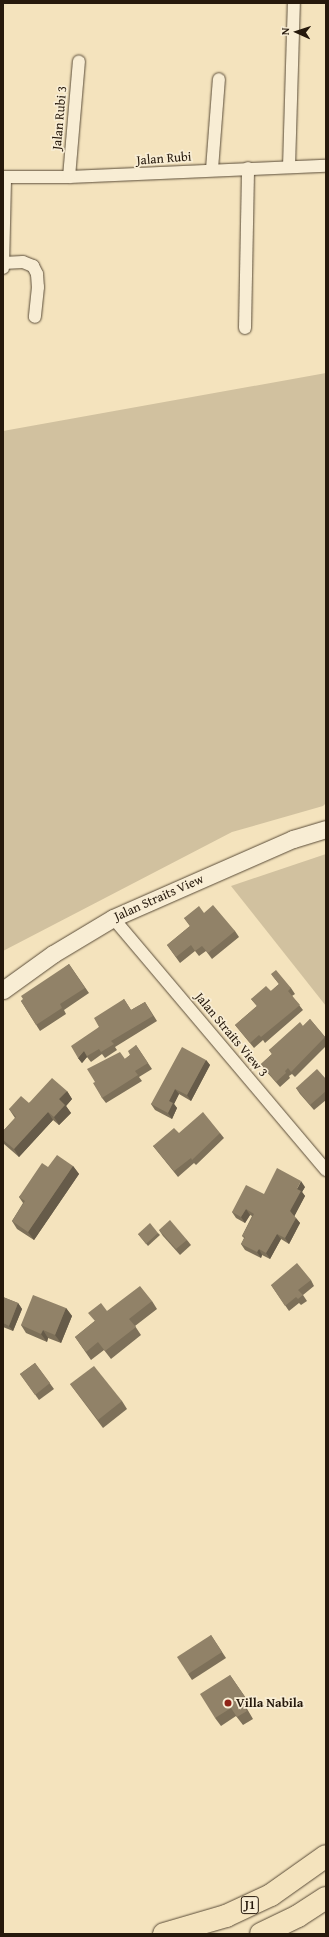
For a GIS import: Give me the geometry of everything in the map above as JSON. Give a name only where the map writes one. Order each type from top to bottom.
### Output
[{"type":"highway","name":"J1","points":[[164,1934],[226,1916],[271,1895],[326,1856]]},
{"type":"highway","name":"J1","points":[[261,1934],[298,1916],[326,1898]]},
{"type":"street","points":[[289,167],[294,3]]},
{"type":"street","name":"Jalan Rubi 3","points":[[69,177],[79,61]]},
{"type":"street","points":[[212,169],[219,78]]},
{"type":"street","name":"Jalan Rubi","points":[[4,177],[69,177],[212,169],[326,166]]},
{"type":"street","points":[[245,328],[248,168]]},
{"type":"street","points":[[3,268],[4,177]]},
{"type":"street","points":[[3,263],[23,262],[33,266],[37,274],[38,287],[35,317]]},
{"type":"street","name":"Jalan Straits View","points":[[3,990],[53,954],[113,918],[293,839],[326,829]]},
{"type":"street","name":"Jalan Straits View 3","points":[[113,918],[326,1170]]},
{"type":"shaded area","points":[[326,373],[326,803],[323,806],[232,832],[3,951],[3,431]]},
{"type":"shaded area","points":[[326,854],[326,1006],[231,886]]},
{"type":"building","points":[[213,905],[235,931],[208,953],[202,946],[195,951],[191,945],[176,957],[167,945],[190,926],[184,918],[199,906],[204,913]]},
{"type":"building","points":[[69,964],[85,988],[60,1004],[62,1008],[36,1025],[21,1001],[23,999],[21,996]]},
{"type":"building","points":[[276,970],[291,988],[288,991],[300,1005],[261,1037],[259,1035],[250,1043],[235,1025],[257,1006],[251,999],[266,986],[271,991],[279,984],[271,974]]},
{"type":"building","points":[[124,999],[131,1010],[145,1002],[153,1016],[111,1041],[114,1044],[101,1052],[99,1049],[87,1056],[84,1051],[78,1058],[71,1046],[99,1027],[94,1018]]},
{"type":"building","points":[[310,1019],[325,1037],[291,1072],[288,1068],[285,1071],[286,1073],[276,1082],[261,1064],[272,1054],[269,1050],[300,1022],[303,1026]]},
{"type":"building","points":[[136,1045],[148,1063],[135,1071],[138,1075],[102,1098],[87,1069],[120,1052],[125,1059],[130,1055],[128,1051]]},
{"type":"building","points":[[182,1047],[206,1060],[187,1095],[175,1089],[169,1101],[173,1103],[168,1113],[151,1104]]},
{"type":"building","points":[[317,1069],[326,1079],[326,1091],[310,1105],[296,1088]]},
{"type":"building","points":[[52,1078],[67,1091],[59,1099],[65,1105],[54,1117],[48,1112],[14,1149],[3,1140],[3,1131],[16,1117],[9,1109],[21,1096],[29,1103]]},
{"type":"building","points":[[203,1112],[220,1133],[192,1160],[191,1158],[174,1171],[153,1146],[174,1128],[179,1133]]},
{"type":"building","points":[[57,1155],[73,1166],[28,1232],[12,1221],[25,1201],[19,1197],[42,1163],[48,1167]]},
{"type":"building","points":[[277,1168],[301,1181],[297,1189],[301,1191],[290,1211],[296,1218],[285,1238],[277,1234],[266,1253],[259,1249],[257,1252],[241,1244],[245,1237],[242,1236],[254,1214],[246,1209],[241,1217],[232,1212],[246,1185],[264,1194]]},
{"type":"building","points":[[170,1220],[187,1240],[176,1249],[159,1230]]},
{"type":"building","points":[[150,1223],[158,1233],[146,1244],[138,1234]]},
{"type":"building","points":[[297,1263],[311,1280],[298,1290],[303,1295],[298,1299],[296,1297],[285,1306],[271,1285]]},
{"type":"building","points":[[140,1286],[152,1301],[129,1319],[136,1327],[105,1351],[98,1342],[86,1352],[75,1337],[95,1321],[88,1313],[101,1303],[107,1311]]},
{"type":"building","points":[[33,1295],[66,1308],[55,1335],[43,1330],[41,1334],[21,1325]]},
{"type":"building","points":[[3,1297],[18,1303],[9,1326],[3,1323]]},
{"type":"building","points":[[35,1363],[50,1383],[35,1395],[20,1374]]},
{"type":"building","points":[[94,1366],[122,1401],[98,1420],[70,1384]]},
{"type":"building","points":[[211,1635],[222,1652],[188,1674],[177,1657]]},
{"type":"building","name":"Villa Nabila","points":[[230,1675],[245,1697],[240,1699],[247,1711],[237,1717],[231,1708],[215,1718],[200,1694]]},
{"type":"place","name":"Villa Nabila","points":[[228,1703]]}]
